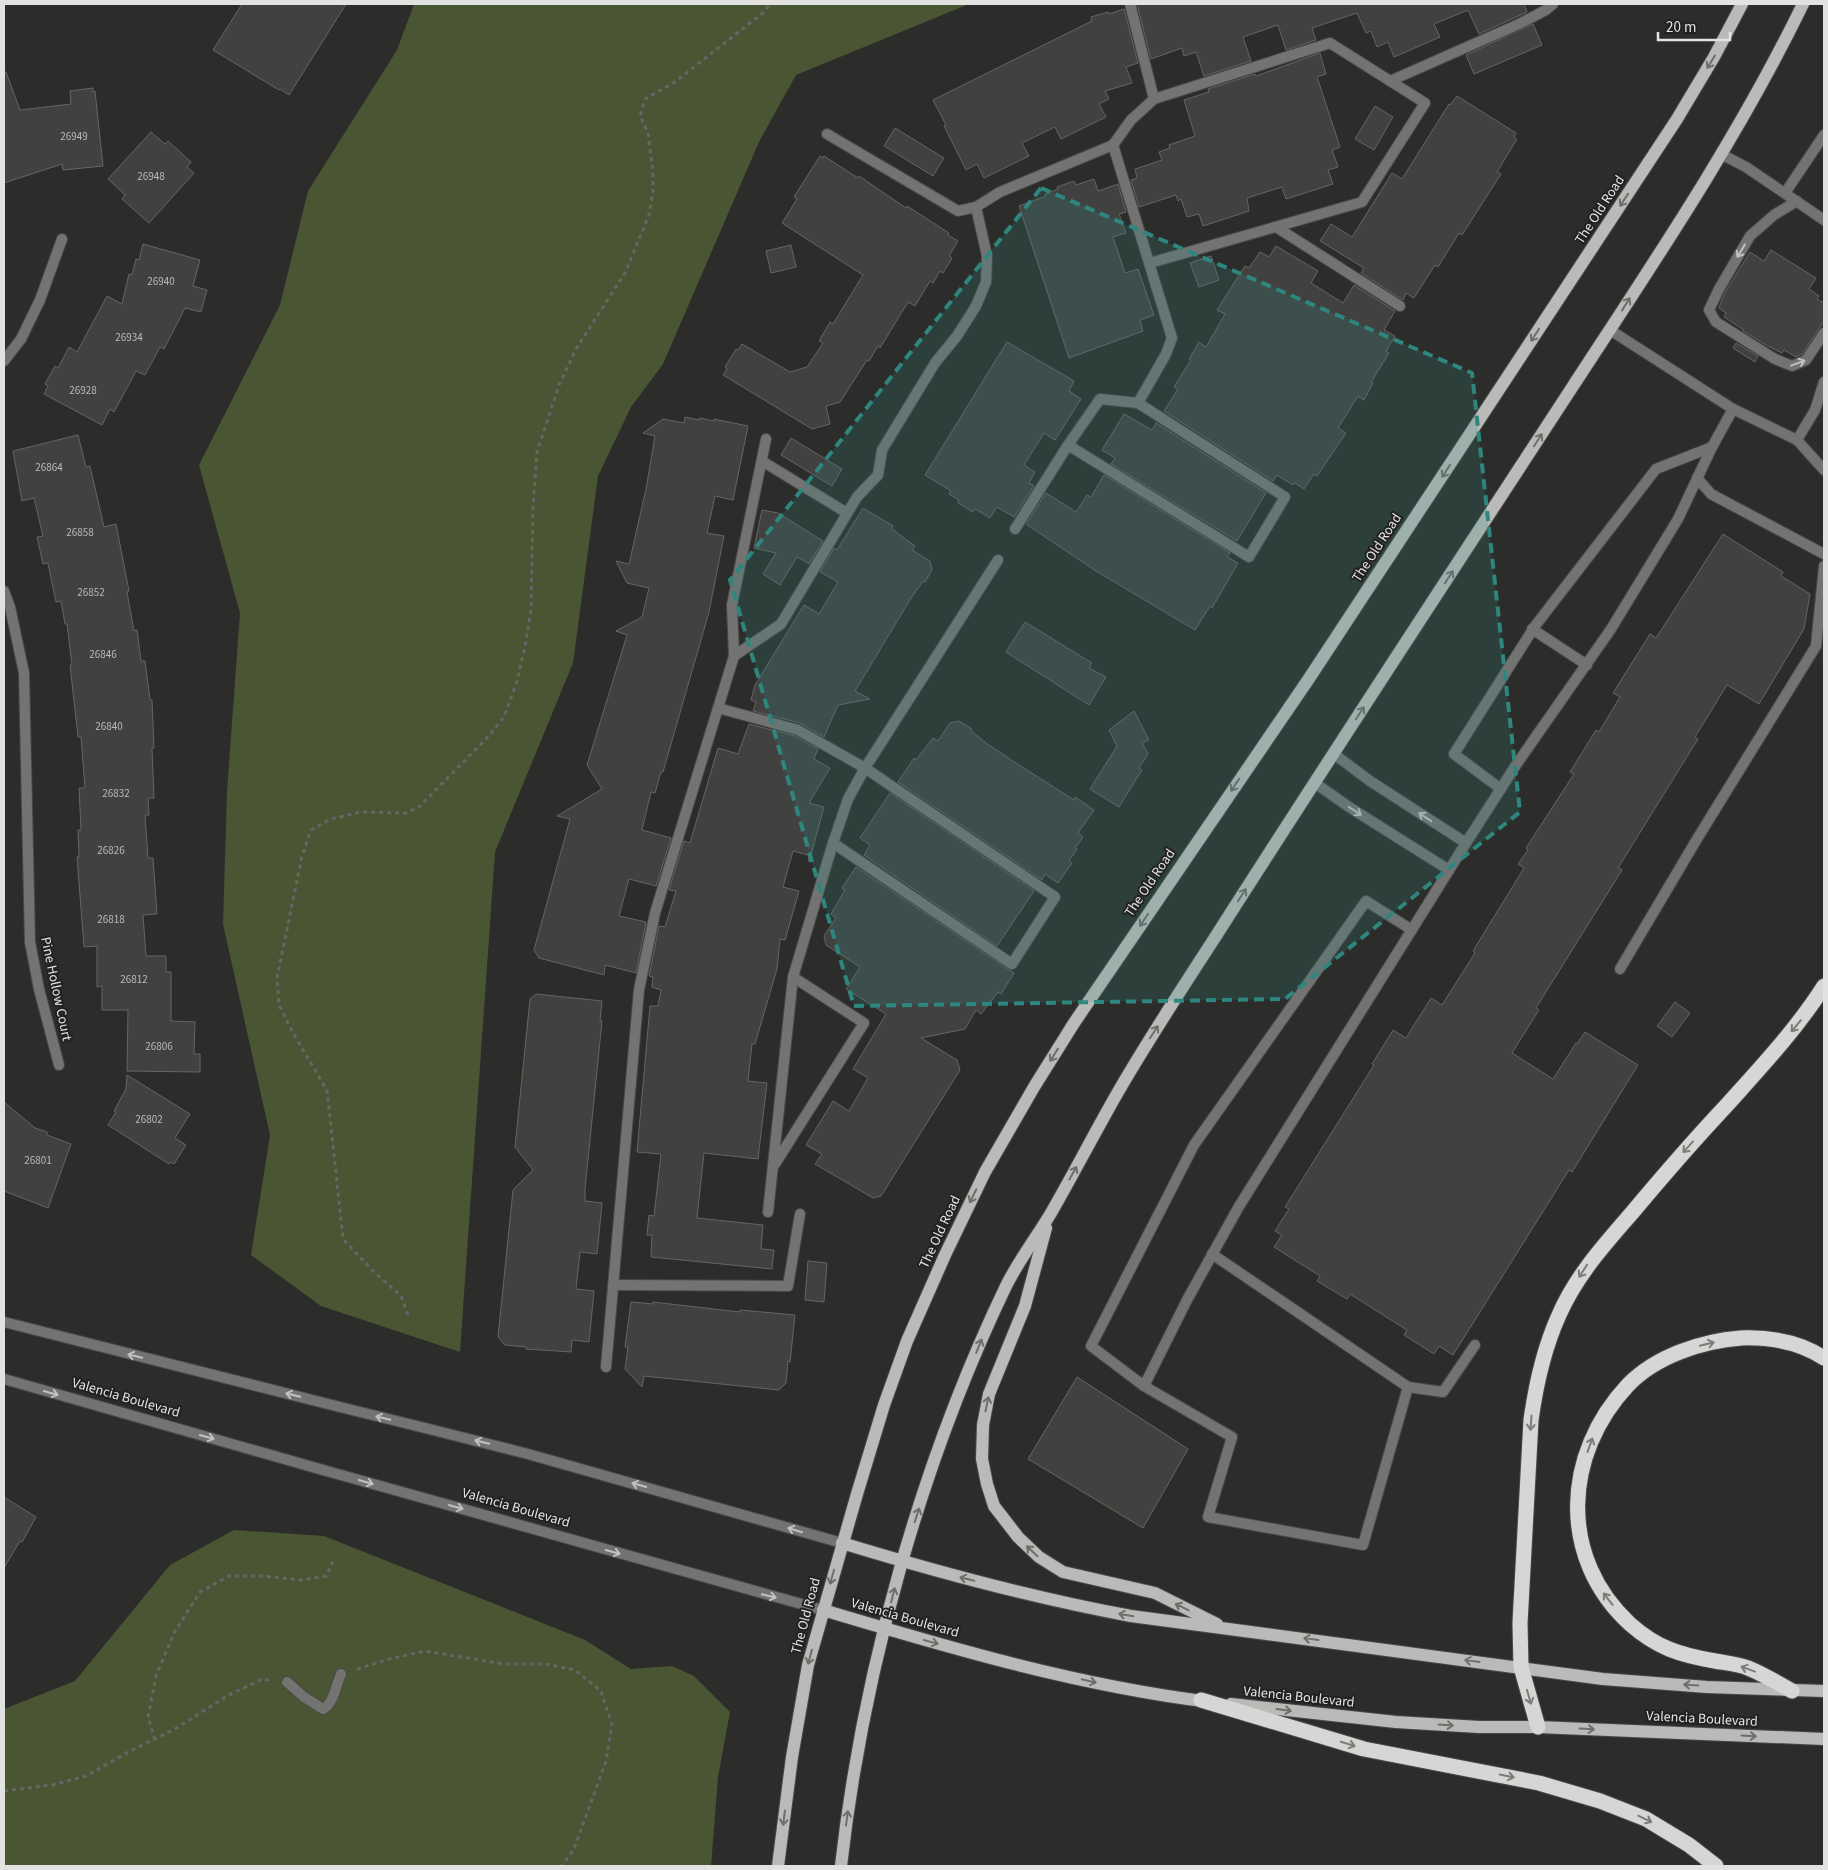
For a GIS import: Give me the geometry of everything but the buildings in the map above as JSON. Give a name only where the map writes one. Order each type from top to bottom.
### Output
[{"type":"highway","points":[[1538,1727],[1520,1667],[1520,1623],[1532,1420],[1535,1390],[1546,1346],[1559,1314],[1584,1269],[1672,1164],[1805,1016],[1824,986]]},
{"type":"highway","points":[[1792,1690],[1748,1667],[1682,1655],[1653,1642],[1630,1624],[1606,1597],[1588,1565],[1577,1524],[1577,1495],[1582,1466],[1594,1435],[1608,1410],[1629,1384],[1653,1366],[1687,1348],[1726,1339],[1756,1338],[1788,1342],[1824,1358]]},
{"type":"highway","points":[[1201,1700],[1364,1749],[1538,1783],[1600,1801],[1646,1819],[1689,1845],[1716,1866]]},
{"type":"main road","name":"The Old Road","points":[[778,1866],[792,1757],[808,1665],[842,1544],[884,1405],[908,1341],[945,1255],[985,1172],[1034,1087],[1074,1023],[1308,680],[1632,189],[1714,57],[1742,4]]},
{"type":"main road","points":[[841,1866],[854,1771],[884,1629],[902,1562],[915,1518],[949,1421],[1009,1279],[1049,1216],[1147,1044],[1610,330],[1721,154],[1763,82],[1803,4]]},
{"type":"main road","points":[[1049,1216],[1025,1306],[989,1394],[983,1425],[982,1459],[986,1484],[994,1506],[1018,1537],[1039,1557],[1063,1572],[1155,1594],[1226,1628]]},
{"type":"main road","points":[[842,1544],[956,1577],[1072,1605],[1131,1616],[1603,1679],[1706,1687],[1824,1691]]},
{"type":"main road","name":"Valencia Boulevard","points":[[823,1610],[884,1629],[1028,1667],[1109,1685],[1201,1700],[1396,1722],[1480,1728],[1538,1727],[1824,1739]]},
{"type":"street","points":[[1130,4],[1154,99]]},
{"type":"street","points":[[1390,81],[1519,24],[1546,10],[1553,4]]},
{"type":"street","points":[[827,134],[958,211],[976,207],[1000,192],[1113,145],[1131,120],[1154,99],[1330,43],[1425,103],[1362,202],[1150,262]]},
{"type":"street","points":[[1786,193],[1824,135]]},
{"type":"street","points":[[1113,145],[1172,338],[1166,354],[1138,403]]},
{"type":"street","points":[[1721,154],[1746,167],[1824,220]]},
{"type":"street","points":[[1797,201],[1774,216],[1750,236],[1719,290],[1710,310],[1716,322],[1775,359],[1792,366],[1806,360],[1824,333]]},
{"type":"street","points":[[734,656],[781,624],[857,496],[878,475],[882,450],[935,363],[957,336],[976,306],[986,282],[987,256],[976,207]]},
{"type":"street","points":[[1276,227],[1400,306]]},
{"type":"street","points":[[4,360],[21,339],[33,316],[62,239]]},
{"type":"street","points":[[1610,330],[1733,409],[1796,440],[1824,470]]},
{"type":"street","points":[[1796,440],[1815,410],[1824,382]]},
{"type":"street","points":[[1015,530],[1068,445],[1100,399],[1138,403],[1285,497],[1249,557],[1068,445]]},
{"type":"street","points":[[1144,1386],[1187,1300],[1238,1208],[1501,788],[1611,629],[1678,519],[1712,447],[1733,409]]},
{"type":"street","points":[[606,1367],[639,990],[655,913],[734,656],[732,606],[766,439]]},
{"type":"street","points":[[1501,788],[1454,754],[1532,629],[1656,469],[1712,447]]},
{"type":"street","points":[[762,461],[847,513]]},
{"type":"street","points":[[1697,478],[1711,494],[1824,554]]},
{"type":"street","points":[[768,1212],[793,978],[848,799],[865,768],[998,560]]},
{"type":"street","points":[[1620,969],[1697,839],[1816,646],[1824,566]]},
{"type":"street","name":"Pine Hollow Court","points":[[4,591],[10,607],[24,673],[30,942],[39,989],[58,1065]]},
{"type":"street","points":[[1532,629],[1587,665]]},
{"type":"street","points":[[718,708],[798,730],[865,768],[1055,897],[1012,964],[833,843]]},
{"type":"street","points":[[1334,754],[1363,776],[1466,843]]},
{"type":"street","points":[[1315,783],[1349,807],[1449,870]]},
{"type":"street","points":[[1408,1387],[1363,1545],[1208,1517],[1232,1437],[1144,1386],[1091,1346],[1194,1145],[1366,901],[1412,930]]},
{"type":"street","points":[[773,1167],[864,1023],[793,978]]},
{"type":"street","points":[[613,1285],[788,1286],[800,1214]]},
{"type":"street","points":[[1212,1254],[1408,1387],[1443,1392],[1474,1345]]},
{"type":"street","points":[[4,1322],[538,1456],[842,1544]]},
{"type":"street","name":"Valencia Boulevard","points":[[4,1380],[823,1610]]},
{"type":"street","points":[[287,1682],[304,1697],[323,1709],[331,1702],[341,1674]]},
{"type":"path","points":[[408,1316],[401,1296],[373,1271],[343,1239],[327,1090],[293,1033],[279,1005],[277,978],[302,856],[311,830],[331,819],[360,812],[406,813],[419,807],[504,718],[517,681],[531,609],[533,508],[537,452],[559,385],[576,349],[624,273],[649,215],[654,192],[648,133],[640,116],[645,99],[675,82],[764,12],[770,4]]},
{"type":"path","points":[[155,1740],[148,1717],[156,1676],[174,1633],[200,1592],[229,1576],[262,1576],[302,1580],[326,1576],[333,1562]]},
{"type":"path","points":[[341,1674],[389,1659],[425,1652],[504,1664],[545,1664],[575,1670],[601,1691],[612,1725],[606,1761],[574,1849],[562,1866]]},
{"type":"path","points":[[4,1791],[52,1785],[86,1776],[132,1750],[155,1740],[204,1712],[227,1696],[262,1679],[287,1682]]},
{"type":"highlighted area","points":[[1041,188],[1472,373],[1520,812],[1285,999],[854,1006],[730,580]]},
{"type":"green space","points":[[414,4],[969,4],[796,75],[759,142],[663,364],[631,407],[598,476],[573,663],[495,852],[460,1352],[321,1306],[251,1255],[270,1135],[223,924],[227,791],[240,613],[199,465],[280,305],[308,191],[397,50]]},
{"type":"green space","points":[[234,1530],[324,1536],[585,1640],[631,1669],[672,1666],[694,1676],[730,1712],[718,1777],[711,1866],[4,1866],[4,1709],[75,1681],[170,1565]]}]
